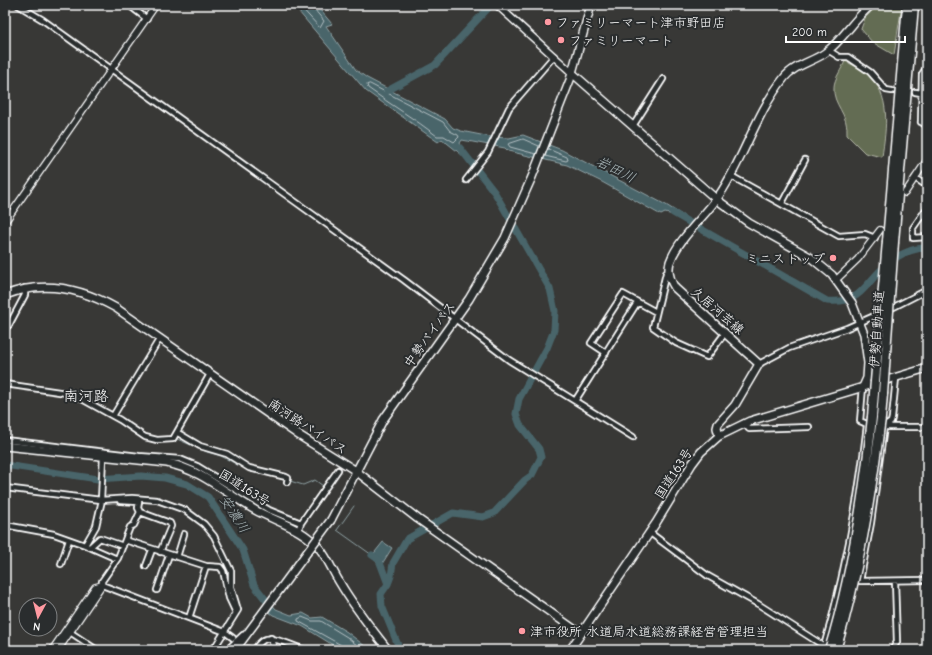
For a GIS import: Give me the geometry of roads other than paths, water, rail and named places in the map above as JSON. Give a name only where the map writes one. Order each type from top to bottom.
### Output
[{"type":"highway","name":"伊勢自動車道","points":[[836,650],[857,567],[881,418],[890,241],[907,5]]},
{"type":"highway","name":"伊勢自動車道","points":[[826,649],[842,601],[858,528],[872,416],[914,5]]},
{"type":"main road","name":"中勢バイパス","points":[[235,650],[331,520],[383,420],[456,319],[488,269],[517,212],[570,80],[591,5]]},
{"type":"main road","points":[[668,272],[672,258],[699,218],[716,199],[731,176],[764,109],[784,77],[800,65],[828,50],[856,18],[871,5]]},
{"type":"main road","points":[[499,6],[571,72],[716,199],[749,223],[810,257],[825,268],[852,303],[860,321],[866,346],[868,363],[867,378],[863,387]]},
{"type":"main road","name":"久居河芸線","points":[[668,272],[672,282],[679,292],[724,333],[739,344],[759,364]]},
{"type":"main road","name":"南河路バイパス","points":[[5,295],[25,288],[65,288],[89,295],[116,308],[296,434],[356,471],[418,519],[581,634]]},
{"type":"main road","points":[[719,436],[717,428],[718,424],[735,405],[759,364]]},
{"type":"main road","name":"国道163号","points":[[570,650],[649,532],[697,456],[719,436],[744,423],[927,368]]},
{"type":"main road","name":"国道163号","points":[[5,446],[103,460],[167,463],[189,469],[205,477],[254,509],[298,531],[320,548],[359,612],[388,650]]},
{"type":"street","points":[[18,5],[112,69],[456,319],[509,360],[633,436]]},
{"type":"street","points":[[129,5],[147,18]]},
{"type":"street","points":[[5,222],[156,5]]},
{"type":"street","points":[[828,50],[838,57],[848,57],[870,72],[886,90],[892,91]]},
{"type":"street","points":[[466,180],[489,150],[509,108],[554,56]]},
{"type":"street","points":[[921,122],[922,74],[927,67]]},
{"type":"street","points":[[633,126],[663,78]]},
{"type":"street","points":[[915,92],[921,93]]},
{"type":"street","points":[[921,122],[927,112]]},
{"type":"street","points":[[921,122],[927,126]]},
{"type":"street","points":[[782,203],[805,160]]},
{"type":"street","points":[[905,193],[927,160]]},
{"type":"street","points":[[731,176],[839,236],[865,234],[875,238]]},
{"type":"street","points":[[915,178],[927,186]]},
{"type":"street","points":[[927,208],[914,228],[913,238],[927,237]]},
{"type":"street","points":[[838,283],[880,230]]},
{"type":"street","points":[[668,272],[666,273],[653,327],[658,332],[686,349],[706,357],[724,333]]},
{"type":"street","points":[[5,328],[9,325],[25,295],[25,288]]},
{"type":"street","points":[[759,364],[794,346],[860,321],[927,290]]},
{"type":"street","points":[[606,352],[592,343],[623,294],[656,312]]},
{"type":"street","points":[[575,401],[637,303]]},
{"type":"street","points":[[113,416],[160,338]]},
{"type":"street","points":[[5,384],[73,394],[113,416],[138,434],[149,438],[173,440],[210,374]]},
{"type":"street","points":[[896,378],[892,418],[884,427],[871,523],[860,581],[927,580]]},
{"type":"street","points":[[863,387],[860,421],[867,425],[884,427],[927,427]]},
{"type":"street","points":[[744,423],[749,429],[809,427]]},
{"type":"street","points":[[649,532],[708,576],[758,604],[826,649],[846,565],[867,425]]},
{"type":"street","points":[[178,433],[194,443],[227,454],[249,468],[287,480]]},
{"type":"street","points":[[5,440],[139,456],[180,459],[197,466],[269,510],[301,523]]},
{"type":"street","points":[[88,546],[96,526],[101,500],[103,460]]},
{"type":"street","points":[[298,531],[301,523],[338,470]]},
{"type":"street","points":[[5,488],[101,500],[140,502],[138,508],[140,512],[134,525],[130,527],[117,559],[102,581],[102,585],[58,650]]},
{"type":"street","points":[[110,500],[132,498],[165,502],[185,510],[204,524],[214,536],[230,571],[229,577],[231,587],[238,610],[213,650]]},
{"type":"street","points":[[140,512],[170,523],[171,526],[160,552]]},
{"type":"street","points":[[5,525],[54,534],[88,546],[117,559]]},
{"type":"street","points":[[177,557],[184,534]]},
{"type":"street","points":[[88,546],[100,538],[123,546]]},
{"type":"street","points":[[61,564],[70,540]]},
{"type":"street","points":[[125,540],[152,550],[206,566],[220,567],[223,571],[229,598],[236,613]]},
{"type":"street","points":[[146,566],[152,550]]},
{"type":"street","points":[[157,590],[169,554]]},
{"type":"street","points":[[189,618],[206,566]]},
{"type":"street","points":[[892,650],[897,642],[895,581]]},
{"type":"street","points":[[52,650],[95,587],[102,585],[225,632],[233,638]]},
{"type":"street","points":[[227,650],[250,629]]},
{"type":"street","points":[[240,650],[250,629]]},
{"type":"street","points":[[70,632],[97,650]]},
{"type":"street","points":[[271,638],[274,650]]},
{"type":"street","points":[[254,650],[264,639],[271,638],[304,650]]},
{"type":"water","points":[[293,5],[316,5],[332,24],[326,26],[356,70],[367,78],[445,119],[453,128],[491,137],[509,138],[523,135],[562,150],[666,205],[687,218],[665,213],[661,215],[602,182],[567,165],[508,151],[505,148],[462,140],[460,143],[467,159],[442,139],[438,142],[366,91]]},
{"type":"water","points":[[383,542],[392,548],[382,564],[384,569],[381,570],[376,561],[371,557]]},
{"type":"water","points":[[261,592],[276,609],[291,615],[303,613],[312,618],[322,617],[347,632],[370,650],[341,650],[302,626],[273,615],[269,612]]},
{"type":"waterway","points":[[387,91],[435,65],[491,5]]},
{"type":"waterway","points":[[388,584],[393,563],[407,539],[453,513],[483,517],[494,513],[525,480],[532,475],[541,457],[539,449],[520,425],[516,414],[519,399],[547,348],[554,330],[555,311],[550,289],[495,193],[460,148]]},
{"type":"waterway","name":"岩田川","points":[[673,213],[827,301],[842,301],[854,297],[860,293],[883,268],[894,259],[907,252],[920,248],[927,248]]},
{"type":"waterway","points":[[177,439],[207,452],[221,456],[251,472],[267,475]]},
{"type":"waterway","name":"安濃川","points":[[5,465],[98,479],[141,476],[165,478],[187,484],[208,497],[243,550],[254,585],[269,604]]},
{"type":"waterway","points":[[290,481],[303,485],[315,480],[323,486]]},
{"type":"waterway","points":[[354,506],[337,530],[372,555]]},
{"type":"waterway","points":[[372,555],[379,560],[388,584],[381,594],[382,606],[400,650]]},
{"type":"place","name":"ファミリーマート津市野田店","points":[[548,22]]},
{"type":"place","name":"ファミリーマート","points":[[561,40]]},
{"type":"place","name":"ミニストップ","points":[[833,258]]},
{"type":"place","name":"津市役所 水道局水道総務課経営管理担当","points":[[522,631]]},
{"type":"district","name":"南河路","points":[[86,396]]}]
